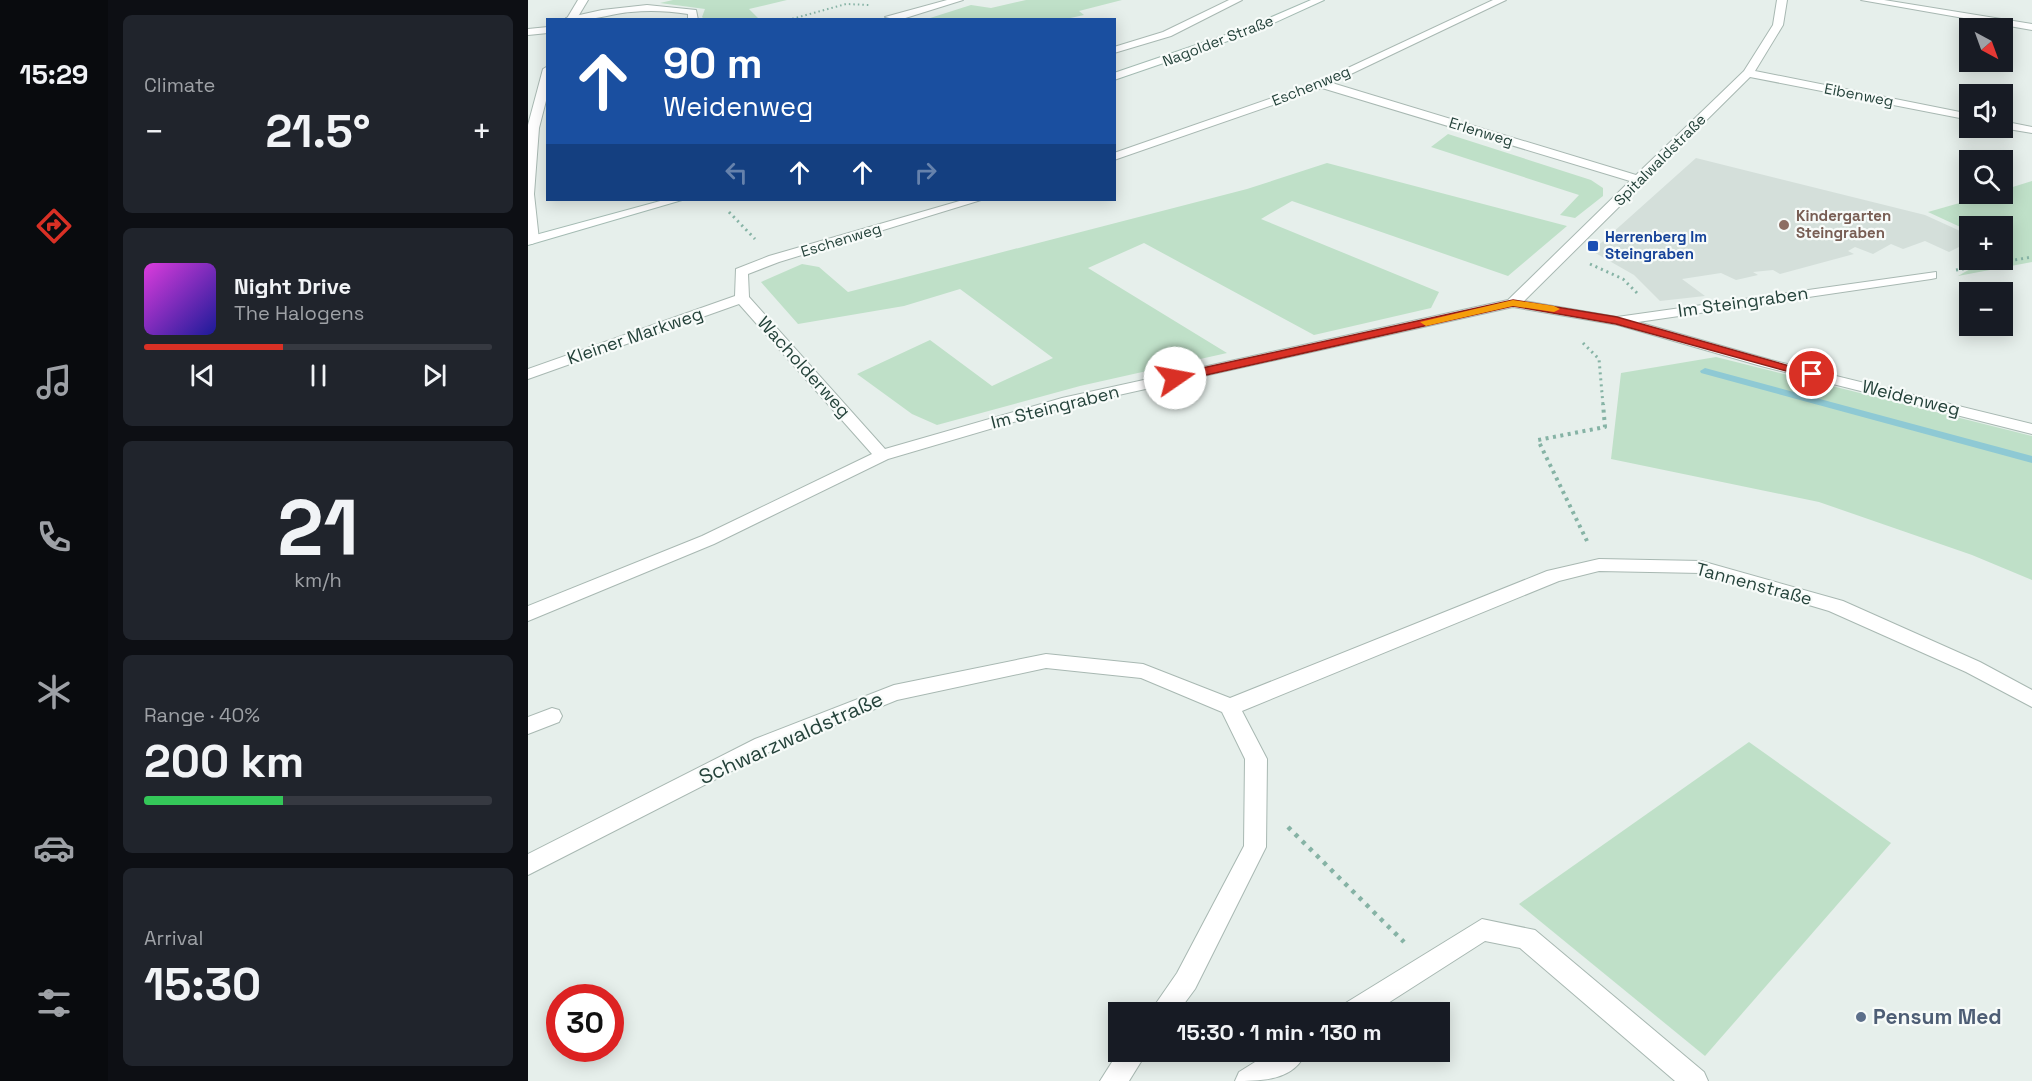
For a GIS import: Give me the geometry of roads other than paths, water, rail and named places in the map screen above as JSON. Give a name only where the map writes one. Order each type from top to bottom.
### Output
[{"type":"street","points":[[572,18],[583,0]]},
{"type":"street","points":[[577,18],[640,7],[662,0]]},
{"type":"street","points":[[891,18],[958,0]]},
{"type":"street","points":[[1116,49],[1167,34],[1237,0]]},
{"type":"street","name":"Nagolder Straße","points":[[1116,76],[1250,30],[1319,0]]},
{"type":"street","name":"Eschenweg","points":[[1116,156],[1322,84],[1501,0]]},
{"type":"street","name":"Spitalwaldstraße","points":[[1513,303],[1567,253],[1748,73],[1778,25],[1782,0]]},
{"type":"street","points":[[1866,0],[2032,27]]},
{"type":"street","points":[[640,7],[672,8],[693,12],[693,18]]},
{"type":"street","points":[[528,32],[546,30]]},
{"type":"street","name":"Eibenweg","points":[[1748,73],[1959,115]]},
{"type":"street","points":[[546,77],[533,128],[528,194],[530,240],[672,201]]},
{"type":"street","name":"Erlenweg","points":[[1322,84],[1639,180]]},
{"type":"street","points":[[2013,126],[2032,130]]},
{"type":"street","name":"Eschenweg","points":[[742,298],[741,272],[774,259],[972,201]]},
{"type":"street","name":"Im Steingraben","points":[[531,607],[708,540],[882,455],[1062,403],[1513,303],[1617,321],[1931,275]]},
{"type":"street","name":"Kleiner Markweg","points":[[528,374],[742,298]]},
{"type":"street","name":"Wacholderweg","points":[[742,298],[882,455]]},
{"type":"street","name":"Weidenweg","points":[[1617,321],[1766,363],[2032,429]]},
{"type":"street","name":"Tannenstraße","points":[[1230,707],[1554,576],[1599,565],[1701,567],[1836,606],[1973,667],[2032,699]]},
{"type":"street","name":"Schwarzwaldstraße","points":[[528,865],[763,746],[894,693],[1046,661],[1143,671],[1230,707]]},
{"type":"street","points":[[1170,1002],[1186,981],[1255,847],[1256,759],[1230,707]]},
{"type":"street","points":[[528,726],[552,716]]},
{"type":"street","points":[[1369,1002],[1482,930],[1526,938],[1695,1081]]},
{"type":"street","points":[[1113,1081],[1127,1062]]},
{"type":"street","points":[[1248,1081],[1277,1062]]},
{"type":"waterway","points":[[1705,371],[2032,460]]},
{"type":"place","name":"Kindergarten Steingraben","points":[[1784,225]]},
{"type":"place","name":"Herrenberg Im Steingraben","points":[[1593,246]]},
{"type":"place","name":"Pensum Med","points":[[1861,1017]]}]
